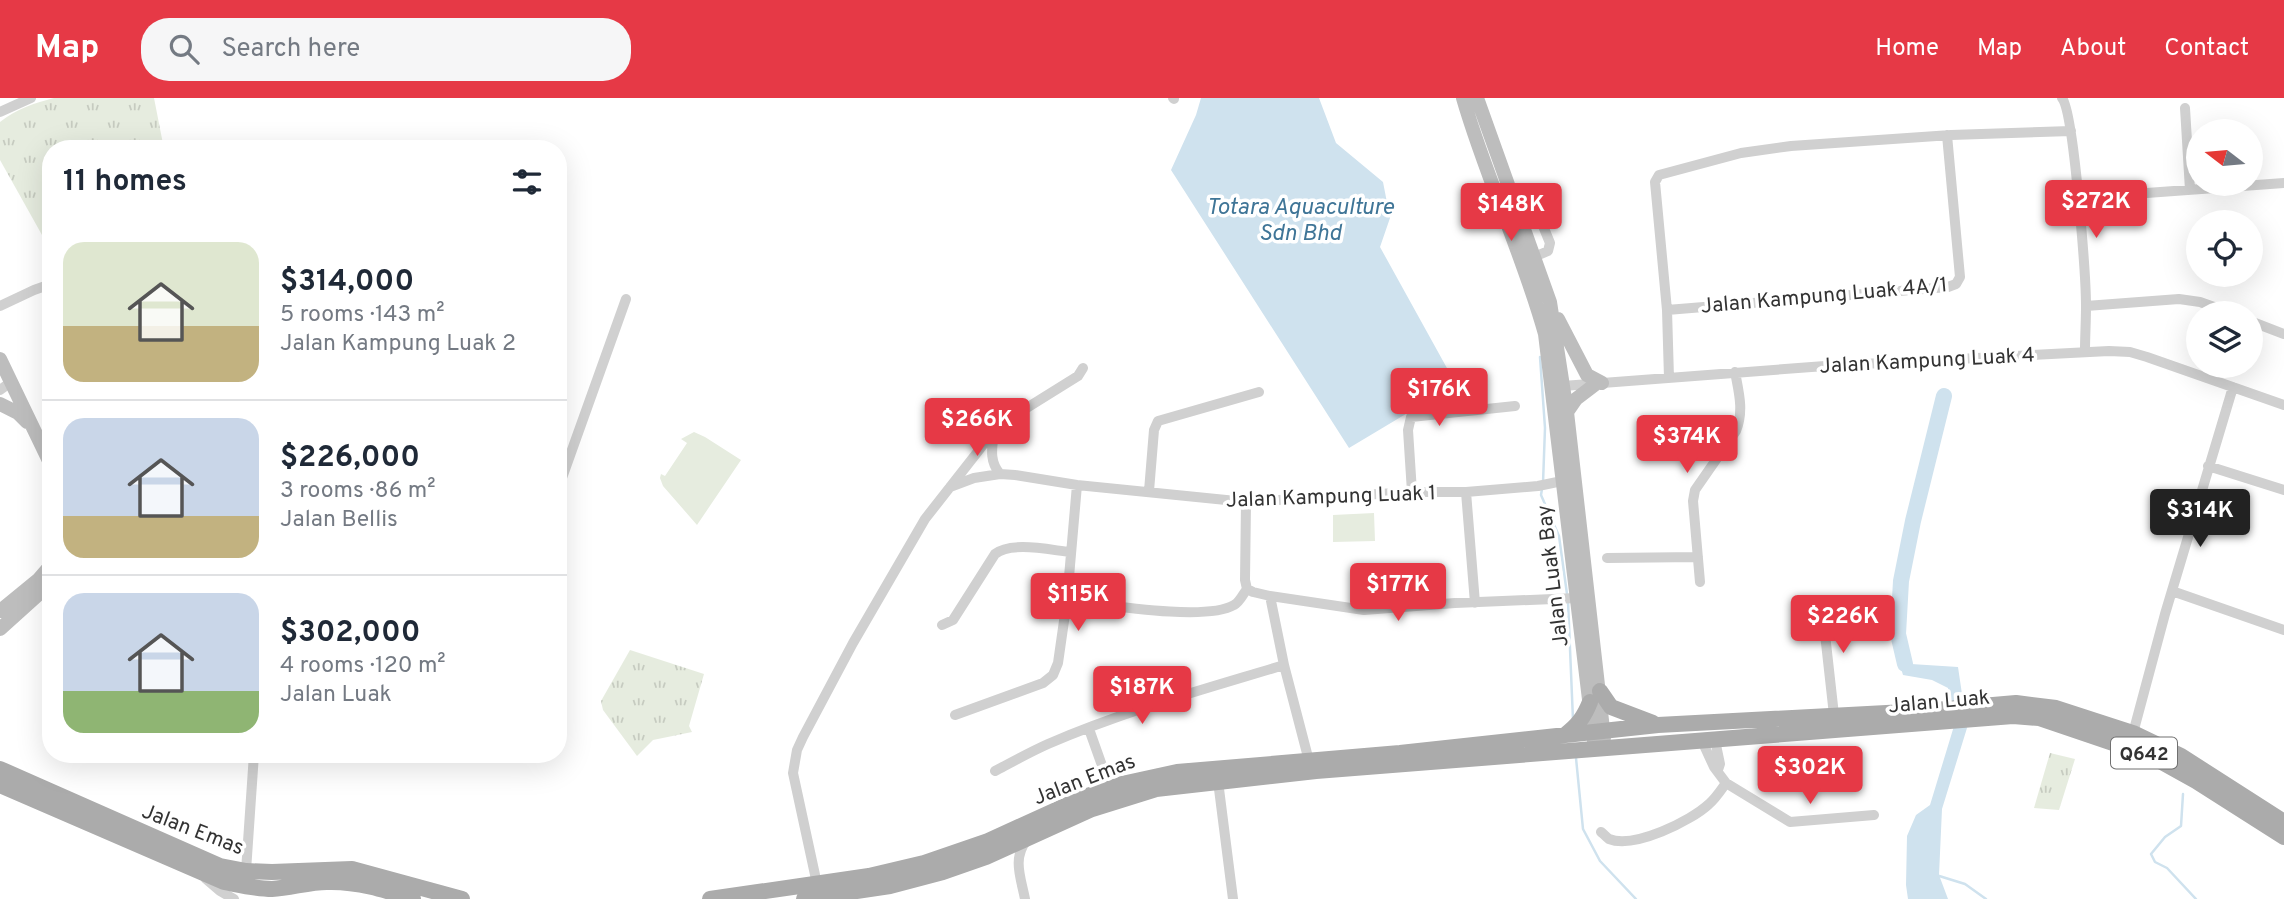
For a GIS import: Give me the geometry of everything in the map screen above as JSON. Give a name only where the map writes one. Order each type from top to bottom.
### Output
[{"type":"main road","points":[[1580,733],[1595,696],[1611,707],[1658,725]]},
{"type":"main road","name":"Jalan Luak","points":[[1587,751],[1987,711],[2039,718],[2131,740],[2181,756],[2284,822]]},
{"type":"main road","name":"Jalan Luak","points":[[1580,733],[1658,725],[1834,715],[1925,717]]},
{"type":"main road","name":"Jalan Emas","points":[[710,899],[891,872],[954,854],[1087,796],[1151,776],[1400,754],[1580,733]]},
{"type":"main road","name":"Jalan Luak","points":[[2131,740],[2284,837]]},
{"type":"main road","name":"Jalan Emas","points":[[804,899],[858,895],[921,878],[995,853],[1114,801],[1156,789],[1328,771],[1587,751]]},
{"type":"main road","name":"Jalan Emas","points":[[0,769],[220,866],[246,872],[352,869],[462,899]]},
{"type":"main road","name":"Jalan Emas","points":[[0,785],[195,871],[223,882],[275,896]]},
{"type":"main road","points":[[246,872],[264,877],[270,883],[275,896],[312,883],[344,883],[377,888],[413,899]]},
{"type":"street","points":[[0,112],[31,98]]},
{"type":"street","name":"Jalan Luak Bay","points":[[1463,98],[1533,289],[1556,386],[1567,412],[1562,481],[1595,696],[1580,733],[1587,751]]},
{"type":"street","name":"Jalan Luak Bay","points":[[1477,98],[1550,302],[1562,481],[1577,598],[1595,696]]},
{"type":"street","points":[[2062,98],[2066,103],[2071,131],[2078,198],[2086,306],[2085,351]]},
{"type":"street","points":[[2185,108],[2186,124]]},
{"type":"street","points":[[1669,378],[1667,310],[1655,182],[1659,175],[1741,153],[1791,146],[1952,135],[2071,131]]},
{"type":"street","name":"Jalan Kampung Luak 4A/1","points":[[1667,310],[1948,287],[1956,284],[1960,277],[1952,135]]},
{"type":"street","points":[[2263,185],[2284,183]]},
{"type":"street","points":[[2078,198],[2186,190]]},
{"type":"street","points":[[1530,194],[1550,243],[1548,251],[1534,257]]},
{"type":"street","points":[[0,306],[42,288]]},
{"type":"street","points":[[567,464],[626,299]]},
{"type":"street","points":[[2086,306],[2179,299],[2193,301]]},
{"type":"street","points":[[1550,302],[1587,375],[1600,383],[1576,399],[1567,412]]},
{"type":"street","points":[[2263,326],[2284,334]]},
{"type":"street","name":"Jalan Kampung Luak 4","points":[[1556,386],[1735,372],[2085,351],[2130,352],[2284,405]]},
{"type":"street","points":[[0,359],[5,386],[31,425]]},
{"type":"street","points":[[817,884],[793,773],[797,750],[853,643],[925,519],[994,431],[1078,376],[1083,368]]},
{"type":"street","points":[[1700,582],[1693,501],[1695,490],[1736,431],[1740,421],[1742,411],[1735,372]]},
{"type":"street","points":[[2131,740],[2233,387]]},
{"type":"street","points":[[1149,491],[1153,440],[1158,421],[1259,392]]},
{"type":"street","points":[[0,404],[18,413],[42,435]]},
{"type":"street","points":[[1412,492],[1408,430],[1411,417],[1515,406]]},
{"type":"street","points":[[994,431],[992,457],[994,467],[1000,474]]},
{"type":"street","points":[[2208,466],[2284,490]]},
{"type":"street","name":"Jalan Kampung Luak 1","points":[[950,487],[974,478],[1000,474],[1077,485],[1246,502],[1412,492],[1466,492],[1538,486],[1562,481]]},
{"type":"street","points":[[955,715],[1043,683],[1052,675],[1058,663],[1067,600],[1077,485]]},
{"type":"street","points":[[1466,492],[1475,603]]},
{"type":"street","points":[[1067,600],[1193,613],[1221,611],[1237,604],[1247,589],[1246,502]]},
{"type":"street","points":[[942,625],[953,620],[995,554],[1001,549],[1012,547],[1070,552]]},
{"type":"street","points":[[1607,558],[1698,557]]},
{"type":"street","points":[[0,611],[42,575]]},
{"type":"street","points":[[1247,589],[1270,596],[1364,610],[1577,598]]},
{"type":"street","points":[[0,629],[42,591]]},
{"type":"street","points":[[2172,591],[2284,630]]},
{"type":"street","points":[[1270,596],[1308,761]]},
{"type":"street","points":[[1834,715],[1824,625],[1884,624]]},
{"type":"street","points":[[995,771],[1048,744],[1173,699],[1284,665]]},
{"type":"street","points":[[1089,729],[1110,788]]},
{"type":"street","points":[[1708,740],[1720,764],[1718,770],[1726,783],[1790,822],[1874,815]]},
{"type":"street","points":[[246,872],[253,763]]},
{"type":"street","points":[[1218,781],[1233,899]]},
{"type":"street","points":[[1601,832],[1610,839],[1642,840],[1653,836],[1700,812],[1711,803],[1726,783]]},
{"type":"street","points":[[1025,899],[1018,866],[1020,852],[1028,838]]},
{"type":"street","points":[[995,853],[1018,866]]},
{"type":"street","points":[[195,871],[234,899]]},
{"type":"green space","points":[[54,98],[154,98],[162,140],[42,140],[42,235],[0,160],[0,122],[26,107]]},
{"type":"green space","points":[[694,432],[741,460],[697,525],[663,486],[660,478],[661,474],[665,476],[687,443],[681,439]]},
{"type":"green space","points":[[1374,513],[1375,541],[1333,542],[1333,515]]},
{"type":"green space","points":[[630,650],[704,674],[689,726],[692,732],[653,740],[637,756],[603,710],[601,701]]},
{"type":"green space","points":[[2050,753],[2075,759],[2059,810],[2034,808]]},
{"type":"water","name":"Totara Aquaculture Sdn Bhd","points":[[1201,98],[1319,98],[1336,143],[1383,182],[1390,218],[1380,247],[1453,379],[1451,387],[1349,448],[1171,170]]},
{"type":"water","points":[[1905,644],[1911,664],[1958,667],[1967,728],[1942,809],[1939,875],[1948,899],[1908,899],[1907,836],[1916,815],[1930,805],[1954,726],[1948,688],[1932,680],[1903,675],[1895,648]]},
{"type":"waterway","points":[[1540,357],[1545,428],[1543,483]]},
{"type":"waterway","points":[[1905,664],[1898,634],[1901,581],[1944,396]]},
{"type":"waterway","points":[[1542,489],[1541,495],[1559,536],[1567,594]]},
{"type":"waterway","points":[[1568,601],[1573,720]]},
{"type":"waterway","points":[[1576,758],[1583,829],[1600,861],[1636,899]]},
{"type":"waterway","points":[[2183,794],[2181,826],[2165,837],[2151,854],[2155,862],[2167,868],[2196,899]]},
{"type":"waterway","points":[[1936,875],[1965,884],[1986,899]]}]
